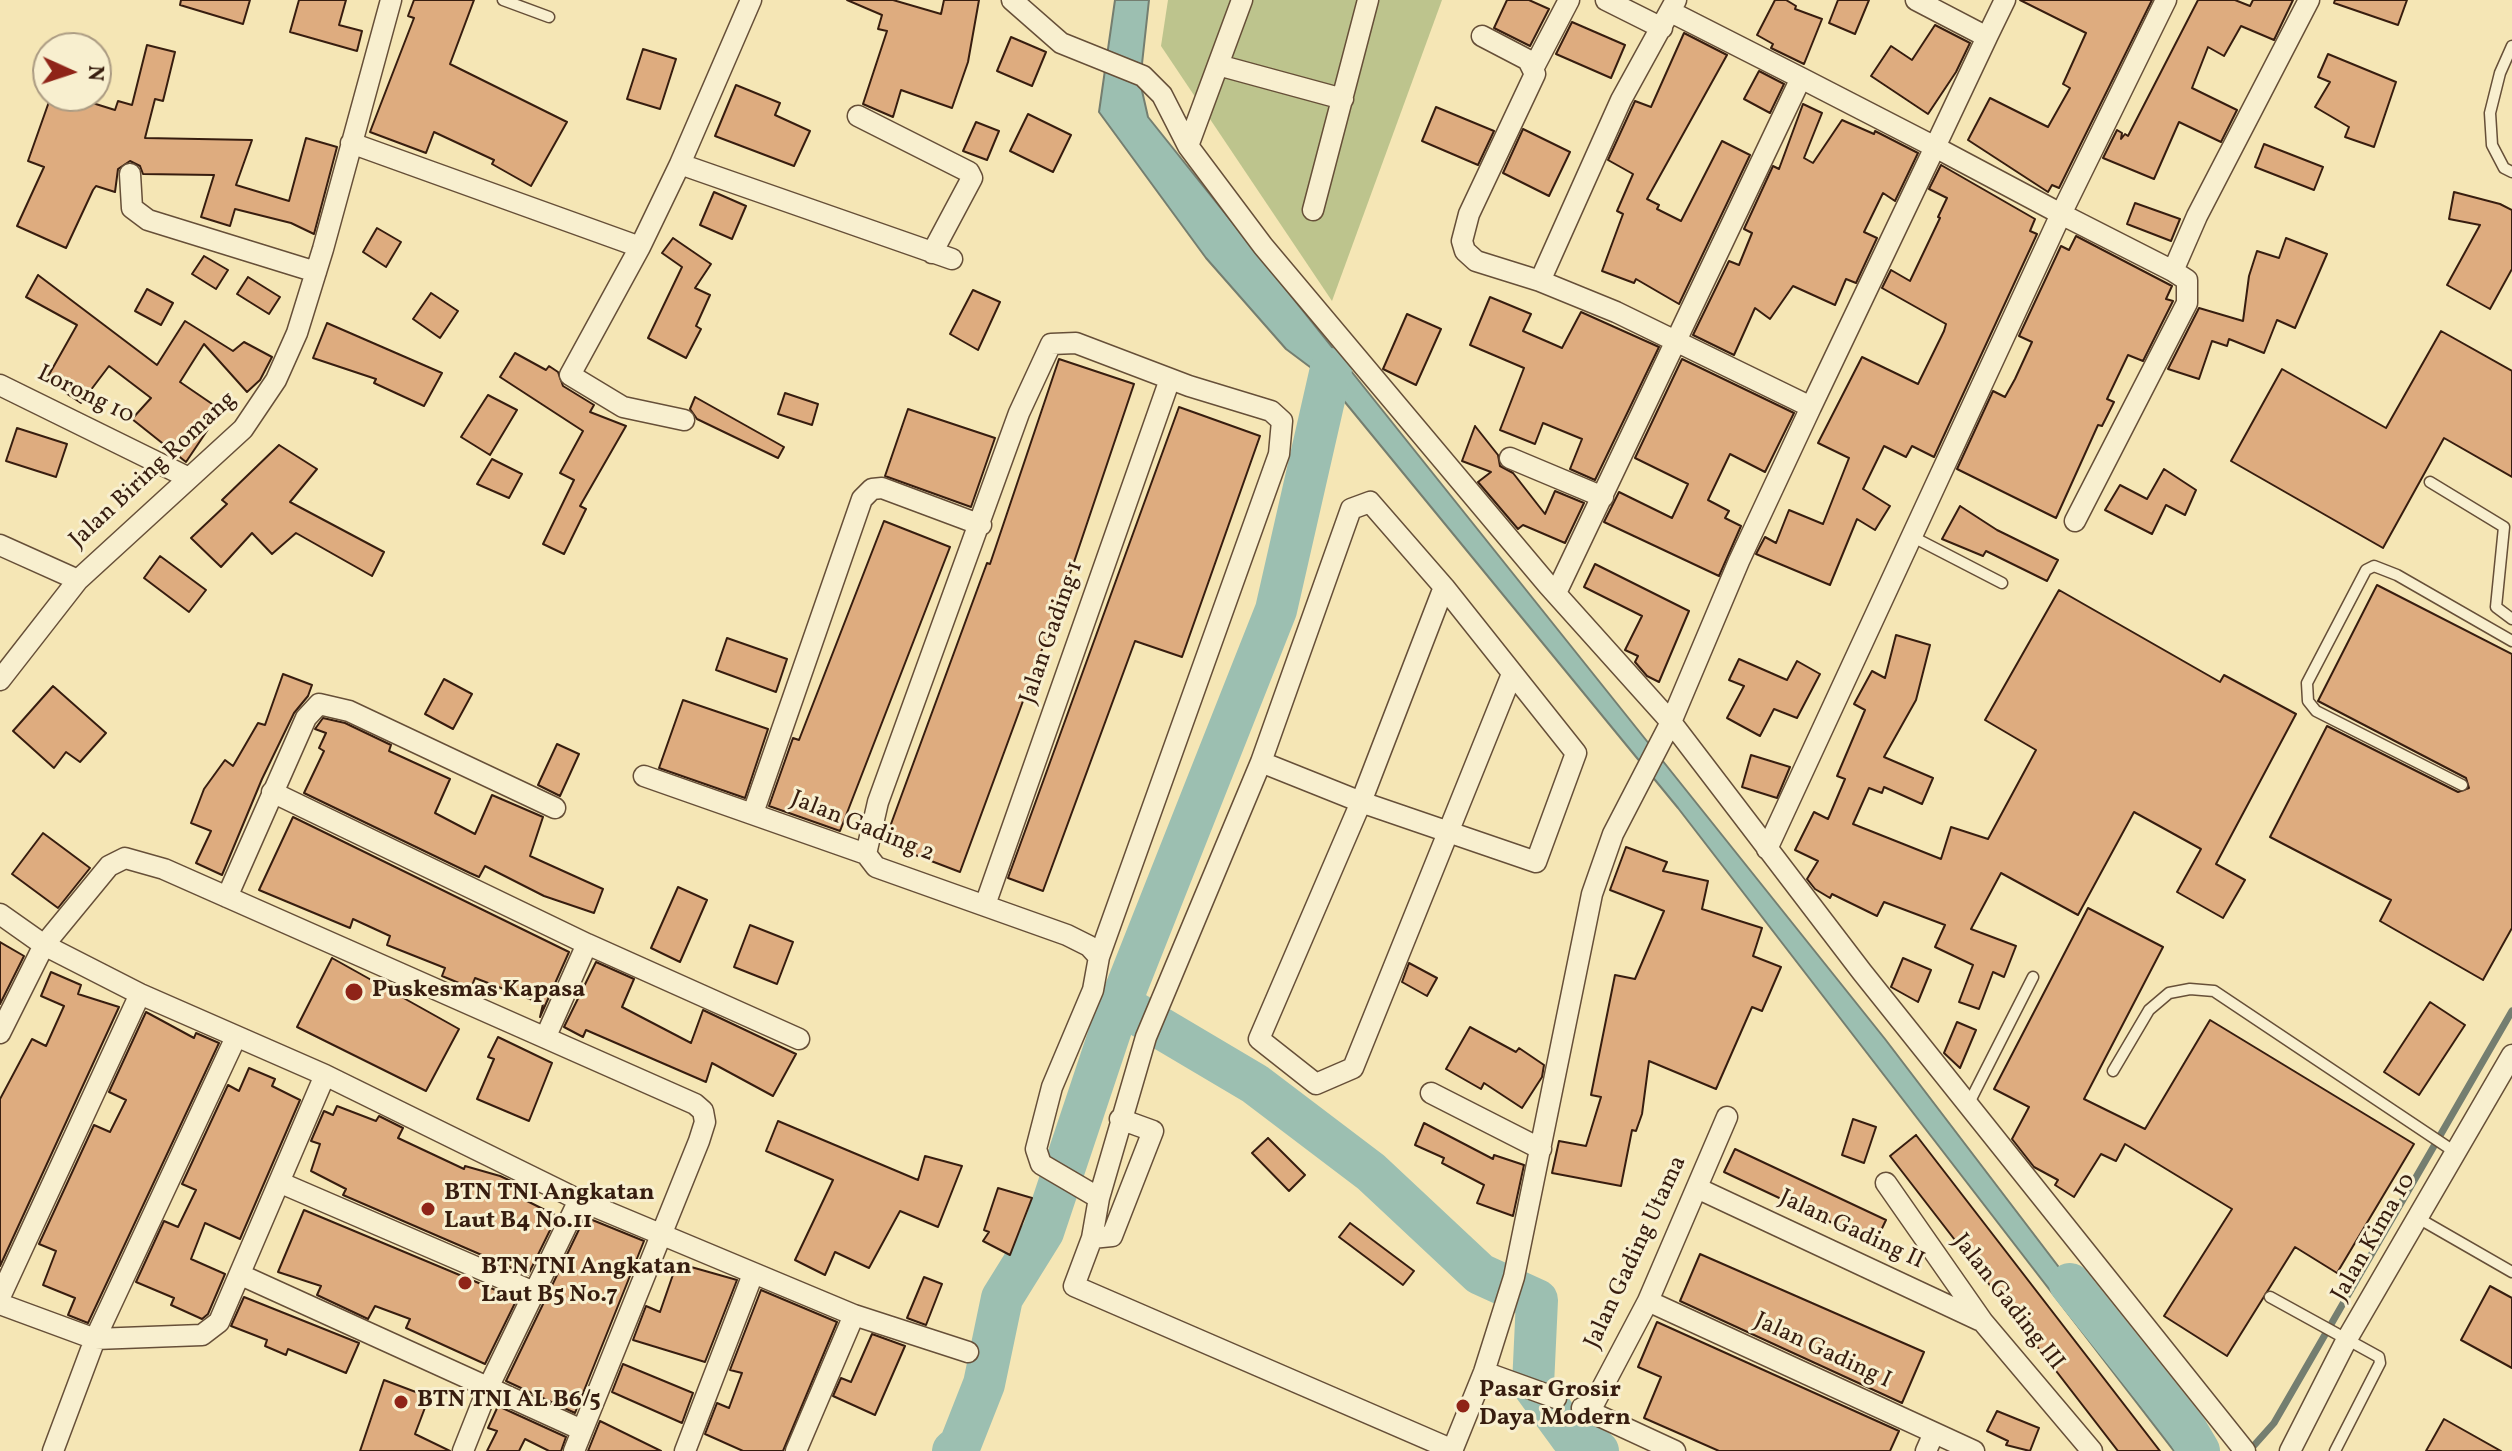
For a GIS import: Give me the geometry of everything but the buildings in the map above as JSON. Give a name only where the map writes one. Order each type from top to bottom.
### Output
[{"type":"street","name":"Jalan Biring Romang","points":[[0,680],[78,580],[243,429],[263,402],[297,333],[391,0]]},
{"type":"street","points":[[684,420],[623,407],[570,375],[640,247],[680,164],[751,0]]},
{"type":"street","points":[[1188,146],[1242,0]]},
{"type":"street","points":[[1313,210],[1368,0]]},
{"type":"street","points":[[1534,67],[1569,0]]},
{"type":"street","points":[[1606,0],[1670,13],[1935,147],[2187,280],[2187,303],[2075,521]]},
{"type":"street","points":[[1916,0],[1987,37]]},
{"type":"street","points":[[1261,762],[1361,802],[1536,862],[1576,753],[1444,587],[1370,502],[1351,509],[1261,762],[1159,1001],[1120,1119],[1089,1194],[1092,1238],[1074,1286],[1452,1451],[1484,1372],[1504,1300],[1514,1277],[1592,894],[1613,834],[1671,722],[1739,561],[2005,0]]},
{"type":"street","points":[[1767,849],[2061,214],[2166,0]]},
{"type":"street","points":[[2173,271],[2197,216],[2309,0]]},
{"type":"street","points":[[1020,3],[1061,43],[1143,76],[1162,95],[1188,146],[1330,327],[1556,593],[1671,722],[1767,849],[2244,1451]]},
{"type":"street","points":[[1540,281],[1621,100],[1670,13]]},
{"type":"street","points":[[1482,36],[1528,60],[1535,74],[1469,214],[1462,241],[1465,251],[1476,261],[1540,281],[1675,339],[1811,407]]},
{"type":"street","points":[[1218,65],[1343,99]]},
{"type":"street","points":[[1556,593],[1801,78]]},
{"type":"street","points":[[680,164],[942,256],[972,178],[969,172],[858,116]]},
{"type":"street","points":[[351,143],[640,247]]},
{"type":"street","points":[[130,174],[132,208],[148,220],[316,272]]},
{"type":"street","points":[[866,854],[878,802],[981,525],[1019,413],[1051,344],[1076,343],[1170,379],[1271,411],[1282,421],[1279,454],[1099,957],[1093,990],[1068,1043],[1038,1129],[1036,1149],[1041,1164],[1089,1194]]},
{"type":"street","name":"Jalan Gading 1","points":[[985,905],[1170,379]]},
{"type":"street","name":"Lorong 10","points":[[0,385],[189,478]]},
{"type":"street","points":[[1510,458],[1603,497]]},
{"type":"street","points":[[753,813],[862,499],[872,489],[882,488],[981,525]]},
{"type":"street","points":[[0,545],[78,580]]},
{"type":"street","points":[[1444,587],[1361,802],[1259,1039],[1316,1084],[1353,1068],[1512,674]]},
{"type":"street","points":[[227,897],[313,707],[326,704],[349,711],[555,808]]},
{"type":"street","name":"Jalan Gading 2","points":[[644,776],[866,854],[876,867],[1067,935],[1089,946],[1099,957]]},
{"type":"street","points":[[272,792],[587,944],[799,1039]]},
{"type":"street","points":[[0,1033],[44,945],[109,866],[120,859],[156,866],[631,1073],[703,1111],[705,1122],[699,1141],[574,1451]]},
{"type":"street","points":[[0,914],[44,945],[140,994],[325,1075],[579,1200],[854,1315],[968,1352]]},
{"type":"street","points":[[546,1036],[587,944]]},
{"type":"street","points":[[0,1297],[140,994]]},
{"type":"street","points":[[53,1451],[95,1339],[236,1037]]},
{"type":"street","name":"Jalan Kima 10","points":[[2290,1451],[2340,1336],[2418,1218],[2449,1148],[2512,1055]]},
{"type":"street","points":[[0,1304],[95,1339],[205,1334],[219,1322],[241,1275],[325,1075]]},
{"type":"street","points":[[1431,1093],[1541,1149]]},
{"type":"street","name":"Jalan Gading Utama","points":[[1675,1451],[1586,1409],[1648,1301],[1727,1117]]},
{"type":"street","points":[[1092,1238],[1112,1236],[1153,1131],[1120,1119]]},
{"type":"street","points":[[281,1183],[536,1293]]},
{"type":"street","name":"Jalan Gading III","points":[[1886,1183],[1983,1322],[2092,1451]]},
{"type":"street","name":"Jalan Gading II","points":[[1697,1188],[1983,1322]]},
{"type":"street","points":[[463,1451],[488,1388],[579,1200]]},
{"type":"street","points":[[685,1451],[753,1274]]},
{"type":"street","points":[[241,1275],[582,1430]]},
{"type":"street","name":"Jalan Gading I","points":[[1648,1301],[1930,1442],[1974,1451]]},
{"type":"street","points":[[796,1451],[854,1315]]},
{"type":"street","points":[[1484,1372],[1556,1398]]},
{"type":"lane","points":[[503,0],[549,17]]},
{"type":"lane","points":[[2512,46],[2500,73],[2490,113],[2492,145],[2504,168],[2512,172]]},
{"type":"lane","points":[[2430,482],[2504,527],[2496,607],[2512,619]]},
{"type":"lane","points":[[1911,536],[2002,583]]},
{"type":"lane","points":[[2462,785],[2316,711],[2308,701],[2307,683],[2366,570],[2374,566],[2397,575],[2512,641]]},
{"type":"lane","points":[[1969,1103],[2033,977]]},
{"type":"lane","points":[[2113,1071],[2149,1010],[2169,993],[2214,991],[2449,1148]]},
{"type":"lane","points":[[2418,1218],[2512,1272]]},
{"type":"lane","points":[[2270,1297],[2379,1357],[2380,1363],[2335,1451]]},
{"type":"green space","points":[[1168,0],[1442,0],[1332,301],[1161,46]]},
{"type":"shaded area","points":[[1115,0],[1149,0],[1140,82],[1148,117],[1885,1039],[2199,1451],[2174,1451],[1678,808],[1326,379],[1286,349],[1206,258],[1099,112]]},
{"type":"waterway","points":[[953,1451],[960,1445],[984,1384],[1002,1298],[1043,1232],[1116,1014],[1276,610],[1331,369]]},
{"type":"waterway","points":[[1120,1004],[1255,1084],[1371,1172],[1480,1274],[1537,1300],[1533,1385],[1571,1437],[1598,1451]]},
{"type":"waterway","points":[[2249,1451],[2274,1423],[2512,1011]]},
{"type":"waterway","points":[[2070,1284],[2186,1429],[2199,1451]]},
{"type":"place","name":"Puskesmas Kapasa","points":[[354,992]]},
{"type":"place","name":"BTN TNI Angkatan Laut B4 No.11","points":[[428,1209]]},
{"type":"place","name":"BTN TNI Angkatan Laut B5 No.7","points":[[465,1283]]},
{"type":"place","name":"BTN TNI AL B6/5","points":[[401,1402]]},
{"type":"place","name":"Pasar Grosir Daya Modern","points":[[1463,1406]]}]
